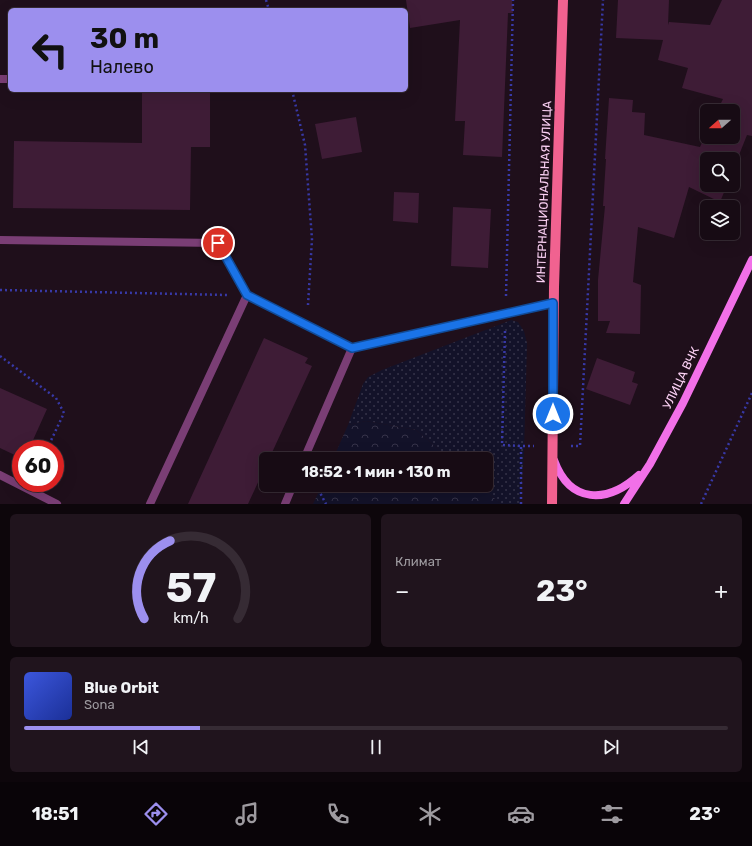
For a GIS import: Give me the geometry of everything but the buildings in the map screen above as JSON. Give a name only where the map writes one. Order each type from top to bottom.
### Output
[{"type":"main road","name":"ИНТЕРНАЦИОНАЛЬНАЯ УЛИЦА","points":[[552,504],[553,303],[563,0]]},
{"type":"main road","name":"УЛИЦА ВЧК","points":[[626,503],[650,464],[683,403],[752,260]]},
{"type":"main road","points":[[552,454],[558,472],[576,493],[599,498],[614,493],[630,484],[650,464]]},
{"type":"lane","points":[[0,240],[218,243],[247,295],[352,348],[553,303]]},
{"type":"lane","points":[[150,504],[247,295]]},
{"type":"lane","points":[[307,452],[352,348]]},
{"type":"lane","points":[[0,476],[57,504]]},
{"type":"lane","points":[[285,504],[290,492]]},
{"type":"path","points":[[506,301],[513,0]]},
{"type":"path","points":[[580,446],[603,0]]},
{"type":"path","points":[[292,92],[304,145],[312,239],[307,326]]},
{"type":"path","points":[[0,290],[247,295]]},
{"type":"path","points":[[505,324],[502,445],[521,446]]},
{"type":"path","points":[[0,356],[56,398],[64,413],[51,440]]},
{"type":"path","points":[[701,504],[752,393]]},
{"type":"path","points":[[320,492],[326,504]]},
{"type":"green space","points":[[511,320],[518,322],[524,331],[527,343],[524,454],[520,504],[501,504],[487,492],[493,492],[493,452],[442,452],[416,430],[366,421],[348,425],[363,384],[368,377],[382,370]]},
{"type":"green space","points":[[366,421],[416,430],[442,452],[336,452],[348,425]]},
{"type":"green space","points":[[319,492],[487,492],[501,504],[313,504]]},
{"type":"route","points":[[218,243],[247,295],[352,348],[553,303],[553,414]]}]
